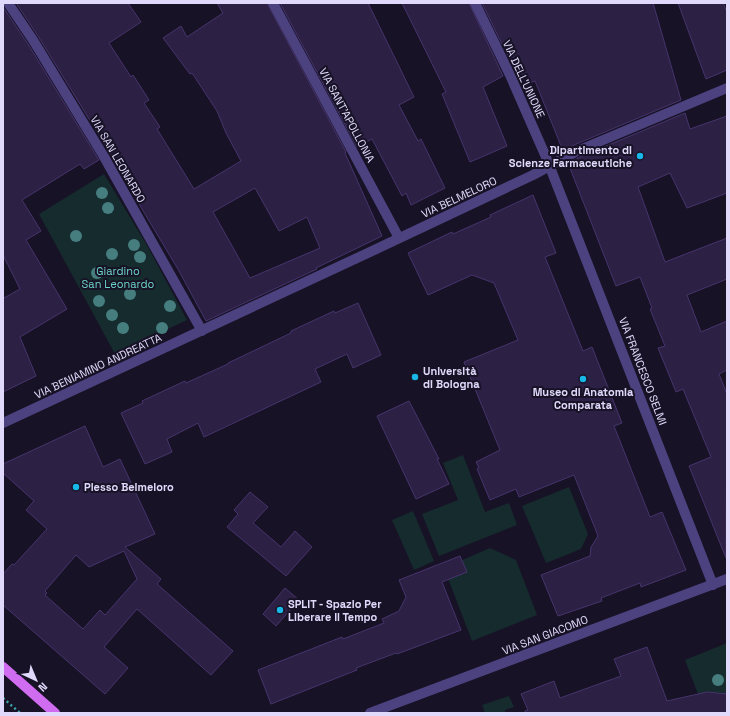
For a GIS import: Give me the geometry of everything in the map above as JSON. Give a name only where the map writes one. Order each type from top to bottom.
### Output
[{"type":"main road","points":[[3,667],[55,713]]},
{"type":"street","name":"VIA SAN LEONARDO","points":[[8,3],[33,40],[103,155],[202,331]]},
{"type":"street","name":"VIA SANT'APOLLONIA","points":[[273,3],[399,238]]},
{"type":"street","name":"VIA DELL'UNIONE","points":[[475,3],[510,75],[550,165]]},
{"type":"street","name":"VIA BELMELORO","points":[[202,331],[527,178],[577,151],[727,88]]},
{"type":"street","name":"VIA FRANCESCO SELMI","points":[[550,165],[713,585]]},
{"type":"street","name":"VIA BENIAMINO ANDREATTA","points":[[3,423],[202,331]]},
{"type":"street","name":"VIA SAN GIACOMO","points":[[370,713],[727,579]]},
{"type":"path","points":[[3,698],[20,713]]},
{"type":"green space","name":"Giardino San Leonardo","points":[[104,174],[148,247],[187,320],[115,354],[39,214]]},
{"type":"green space","points":[[463,455],[485,512],[509,503],[517,525],[439,556],[422,514],[458,500],[443,463]]},
{"type":"green space","points":[[569,487],[588,534],[581,549],[546,563],[522,506]]},
{"type":"green space","points":[[413,511],[434,561],[414,570],[392,520]]},
{"type":"green space","points":[[490,548],[516,560],[537,615],[472,641],[444,568]]},
{"type":"green space","points":[[727,643],[727,694],[708,692],[698,694],[685,660]]},
{"type":"green space","points":[[509,696],[514,707],[505,710],[505,713],[485,713],[482,705]]},
{"type":"building","points":[[16,3],[128,3],[141,22],[109,43],[131,77],[133,75],[149,100],[144,103],[160,127],[157,129],[194,189],[241,161],[226,133],[217,111],[192,73],[190,74],[163,38],[181,26],[187,37],[223,13],[217,3],[267,3],[346,152],[345,153],[382,236],[316,268],[317,269],[206,321],[179,271],[110,153]],"holes":[[[255,188],[279,231],[307,217],[320,248],[250,278],[213,212]]]},
{"type":"building","points":[[280,3],[368,3],[414,97],[399,105],[418,141],[421,139],[445,188],[411,205],[406,193],[402,196],[372,139],[357,147]]},
{"type":"building","points":[[402,3],[469,3],[503,76],[483,87],[507,146],[470,162],[442,94],[446,92]]},
{"type":"building","points":[[482,3],[653,3],[681,100],[563,151],[535,81],[526,84],[519,67],[514,69]]},
{"type":"building","points":[[678,3],[723,3],[727,12],[727,70],[706,79]]},
{"type":"building","points":[[3,7],[28,44],[99,160],[84,169],[80,164],[22,200],[41,231],[26,240],[67,309],[20,337],[36,376],[3,392],[3,297],[4,298],[20,289],[3,255]]},
{"type":"building","points":[[685,113],[690,129],[727,116],[727,193],[687,208],[670,173],[638,187],[665,262],[727,238],[727,279],[687,295],[701,332],[727,321],[727,370],[719,374],[727,394],[726,558],[689,466],[711,457],[683,389],[676,392],[658,348],[665,346],[650,309],[652,308],[640,277],[616,286],[568,163]]},
{"type":"building","points":[[533,195],[556,253],[545,257],[583,351],[592,347],[622,423],[614,426],[650,517],[662,512],[686,570],[641,587],[640,583],[601,598],[602,601],[558,616],[541,575],[590,556],[591,547],[598,536],[574,475],[519,497],[516,489],[490,500],[477,469],[479,468],[476,462],[500,450],[464,362],[518,340],[494,283],[472,275],[428,295],[408,253],[452,232],[453,234],[491,217],[490,215]]},
{"type":"building","points":[[358,303],[381,355],[353,368],[347,354],[315,369],[321,382],[204,437],[198,423],[167,439],[172,452],[145,464],[121,413],[143,403],[142,401],[185,381],[186,383],[228,364],[291,333],[291,331],[334,311],[335,313]]},
{"type":"building","points":[[409,401],[439,459],[437,459],[449,484],[416,499],[377,416]]},
{"type":"building","points":[[85,426],[103,467],[120,459],[155,534],[125,547],[161,579],[157,584],[233,651],[211,675],[137,609],[104,647],[128,668],[105,694],[3,605],[3,574],[12,564],[14,565],[47,529],[26,510],[34,501],[3,473],[3,464]],"holes":[[[124,551],[137,579],[105,615],[100,610],[83,629],[45,595],[47,593],[45,591],[76,555],[89,567]]]},
{"type":"building","points":[[250,492],[268,507],[253,523],[281,547],[295,531],[312,547],[286,576],[227,527],[238,514],[234,510]]},
{"type":"building","points":[[460,556],[467,572],[442,582],[461,630],[356,668],[357,670],[271,704],[258,670],[342,637],[343,639],[384,623],[382,619],[399,611],[406,597],[399,580]]},
{"type":"building","points":[[285,588],[299,600],[276,626],[263,614]]},
{"type":"building","points":[[647,647],[667,701],[707,692],[727,694],[727,713],[525,713],[525,711],[528,710],[521,694],[554,681],[560,698],[621,676],[614,659]]},
{"type":"place","name":"Dipartimento di Scienze Farmaceutiche","points":[[640,156]]},
{"type":"place","name":"Università di Bologna","points":[[415,377]]},
{"type":"place","name":"Museo di Anatomia Comparata","points":[[583,379]]},
{"type":"place","name":"Plesso Belmeloro","points":[[76,487]]},
{"type":"place","name":"SPLIT - Spazio Per Liberare Il Tempo","points":[[280,610]]}]
